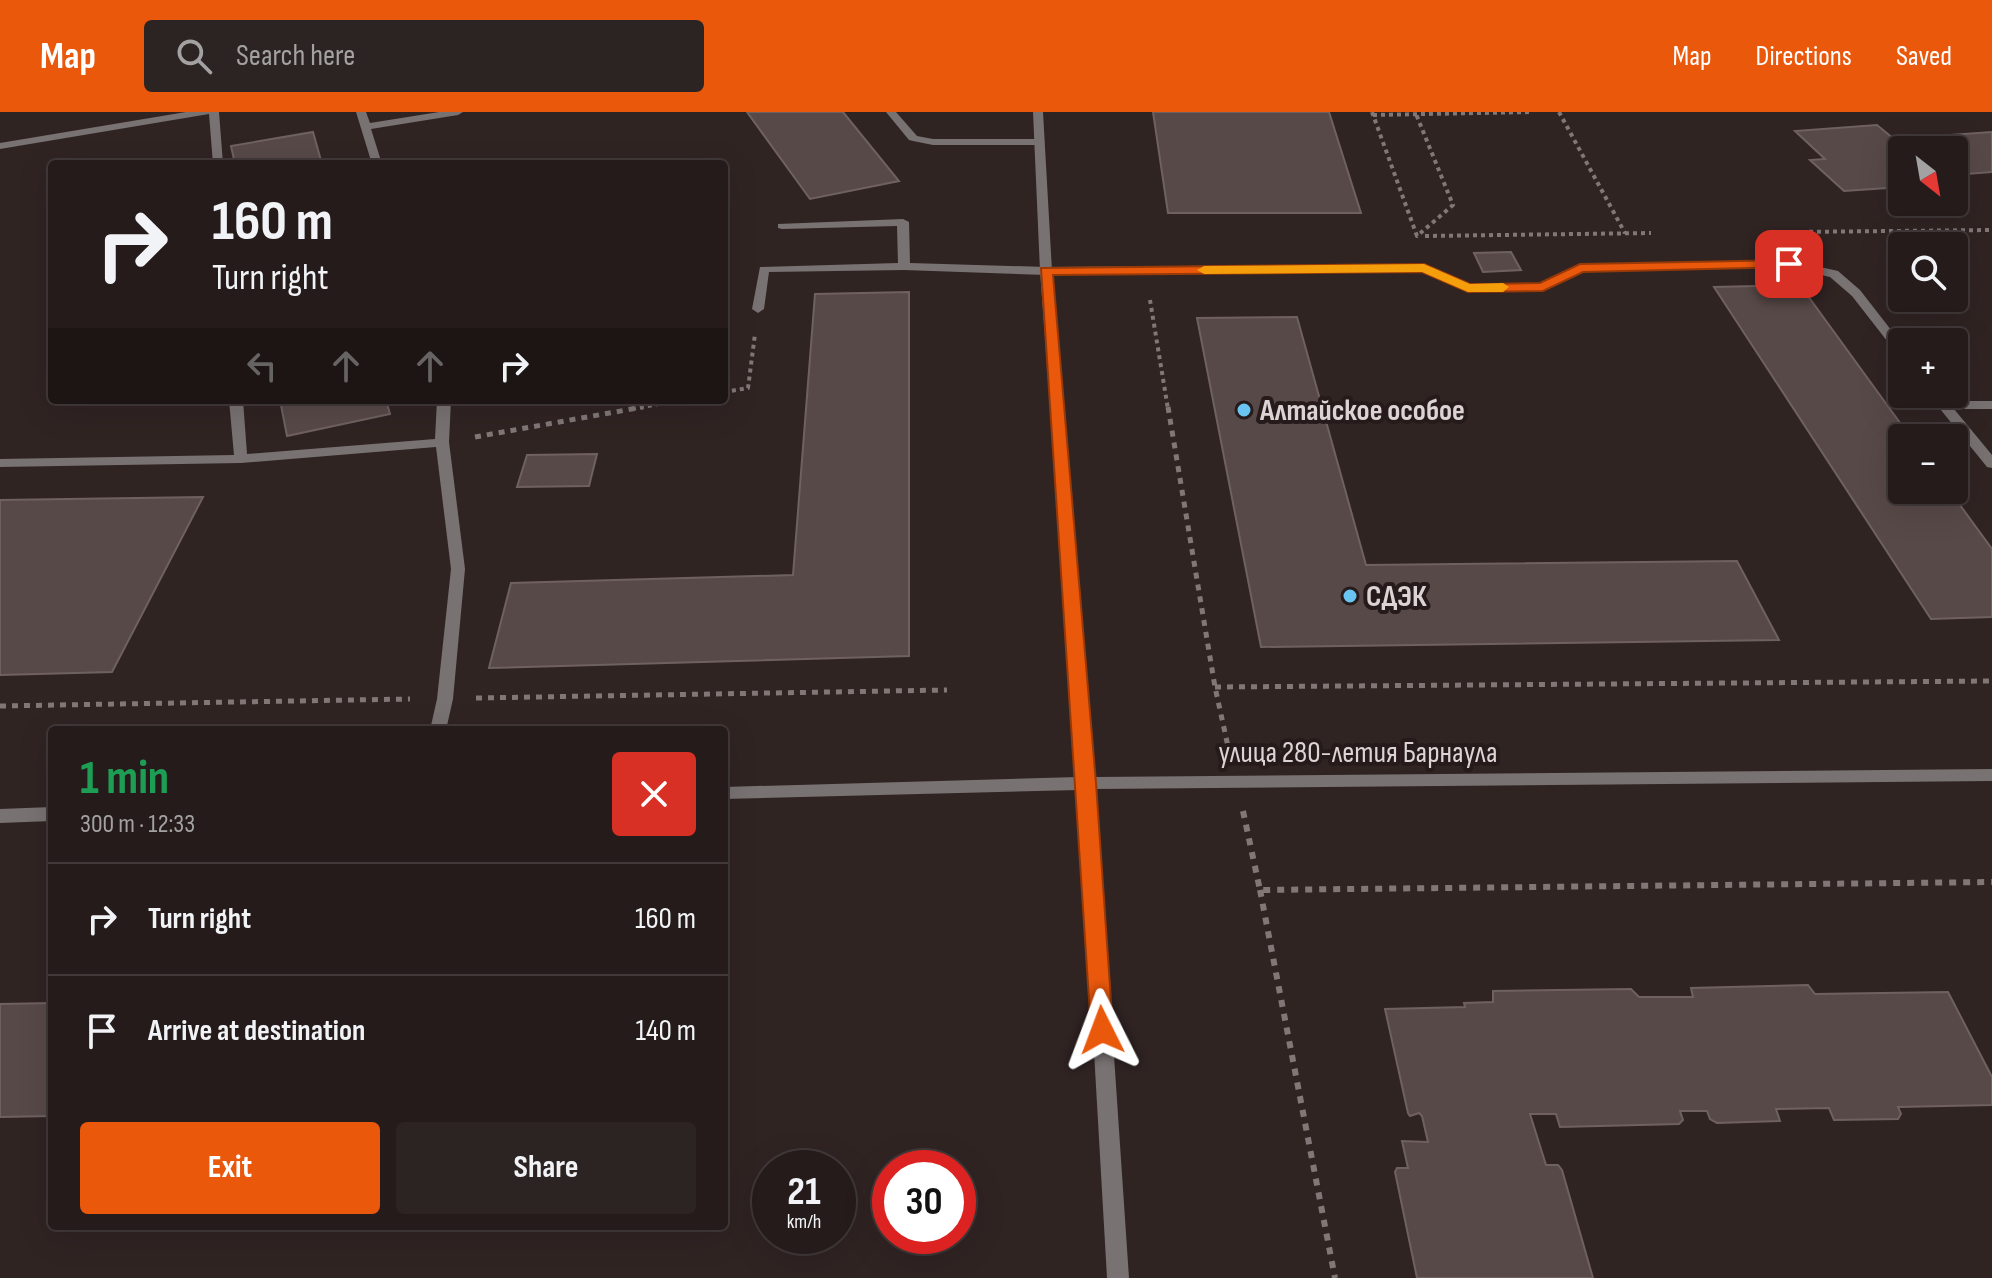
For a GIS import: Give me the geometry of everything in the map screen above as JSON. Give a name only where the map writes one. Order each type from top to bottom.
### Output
[{"type":"street","points":[[0,146],[205,112]]},
{"type":"street","points":[[214,112],[218,160]]},
{"type":"street","points":[[361,112],[376,160]]},
{"type":"street","points":[[366,127],[458,112]]},
{"type":"street","points":[[891,112],[913,138],[933,142],[1040,142]]},
{"type":"street","points":[[1038,112],[1046,271],[1087,783],[1118,1278]]},
{"type":"street","points":[[782,226],[903,222],[904,266]]},
{"type":"street","points":[[758,309],[764,269],[904,266],[1046,271],[1424,268],[1468,288],[1498,288],[1543,287],[1580,268],[1789,264],[1834,274],[1856,293],[1888,334]]},
{"type":"street","points":[[1968,403],[1992,405]]},
{"type":"street","points":[[236,404],[241,459]]},
{"type":"street","points":[[439,726],[445,699],[458,569],[442,442],[444,404]]},
{"type":"street","points":[[1946,408],[1992,464]]},
{"type":"street","points":[[0,463],[241,459],[442,442]]},
{"type":"street","name":"улица 280-летия Барнаула","points":[[728,793],[1087,783],[1992,775]]},
{"type":"street","points":[[0,816],[48,814]]},
{"type":"path","points":[[1417,236],[1373,113],[1532,112]]},
{"type":"path","points":[[1559,112],[1625,233]]},
{"type":"path","points":[[1416,114],[1453,205],[1417,236]]},
{"type":"path","points":[[1784,232],[1992,230]]},
{"type":"path","points":[[1417,236],[1657,233]]},
{"type":"path","points":[[1145,270],[1215,687],[1260,890],[1335,1278]]},
{"type":"path","points":[[728,391],[748,388],[758,309]]},
{"type":"path","points":[[442,442],[656,404]]},
{"type":"path","points":[[1215,687],[1992,681]]},
{"type":"path","points":[[1260,890],[1992,882]]},
{"type":"building","points":[[747,112],[843,112],[899,181],[810,199]]},
{"type":"building","points":[[1153,112],[1329,112],[1361,213],[1168,213]]},
{"type":"building","points":[[1877,125],[1890,136],[1888,188],[1844,191],[1810,160],[1825,159],[1795,131]]},
{"type":"building","points":[[313,132],[321,160],[234,160],[231,146]]},
{"type":"building","points":[[1992,132],[1992,172],[1968,174],[1968,136],[1936,136]]},
{"type":"building","points":[[1511,252],[1521,270],[1483,272],[1474,253]]},
{"type":"building","points":[[1800,285],[1901,424],[1888,424],[1888,504],[1959,504],[1992,549],[1992,617],[1931,619],[1714,287]]},
{"type":"building","points":[[909,292],[909,656],[489,668],[511,583],[793,575],[815,294]]},
{"type":"building","points":[[1297,317],[1366,565],[1737,561],[1779,640],[1261,647],[1197,318]]},
{"type":"building","points":[[281,404],[387,404],[390,414],[287,436]]},
{"type":"building","points":[[597,454],[589,486],[517,487],[527,455]]},
{"type":"building","points":[[203,497],[112,672],[0,675],[0,500]]},
{"type":"building","points":[[1808,985],[1815,994],[1948,992],[1992,1077],[1992,1105],[1898,1107],[1901,1114],[1898,1119],[1834,1120],[1829,1108],[1776,1109],[1780,1121],[1717,1123],[1710,1119],[1707,1111],[1680,1111],[1683,1120],[1679,1124],[1560,1127],[1556,1114],[1530,1114],[1546,1165],[1558,1165],[1562,1170],[1593,1278],[1417,1278],[1395,1172],[1397,1168],[1408,1168],[1402,1141],[1428,1142],[1422,1116],[1419,1113],[1410,1116],[1408,1113],[1385,1009],[1465,1007],[1464,1003],[1493,1002],[1493,991],[1631,989],[1639,997],[1693,997],[1691,988]]},
{"type":"building","points":[[48,1003],[48,1116],[0,1117],[0,1004]]},
{"type":"slow traffic","points":[[1204,270],[1424,268],[1468,288],[1503,287]]},
{"type":"place","name":"Алтайское особое","points":[[1244,410]]},
{"type":"place","name":"СДЭК","points":[[1350,596]]},
{"type":"route","points":[[1102,1030],[1087,783],[1046,271],[1424,268],[1468,288],[1493,288],[1543,287],[1580,268],[1789,264]]}]
